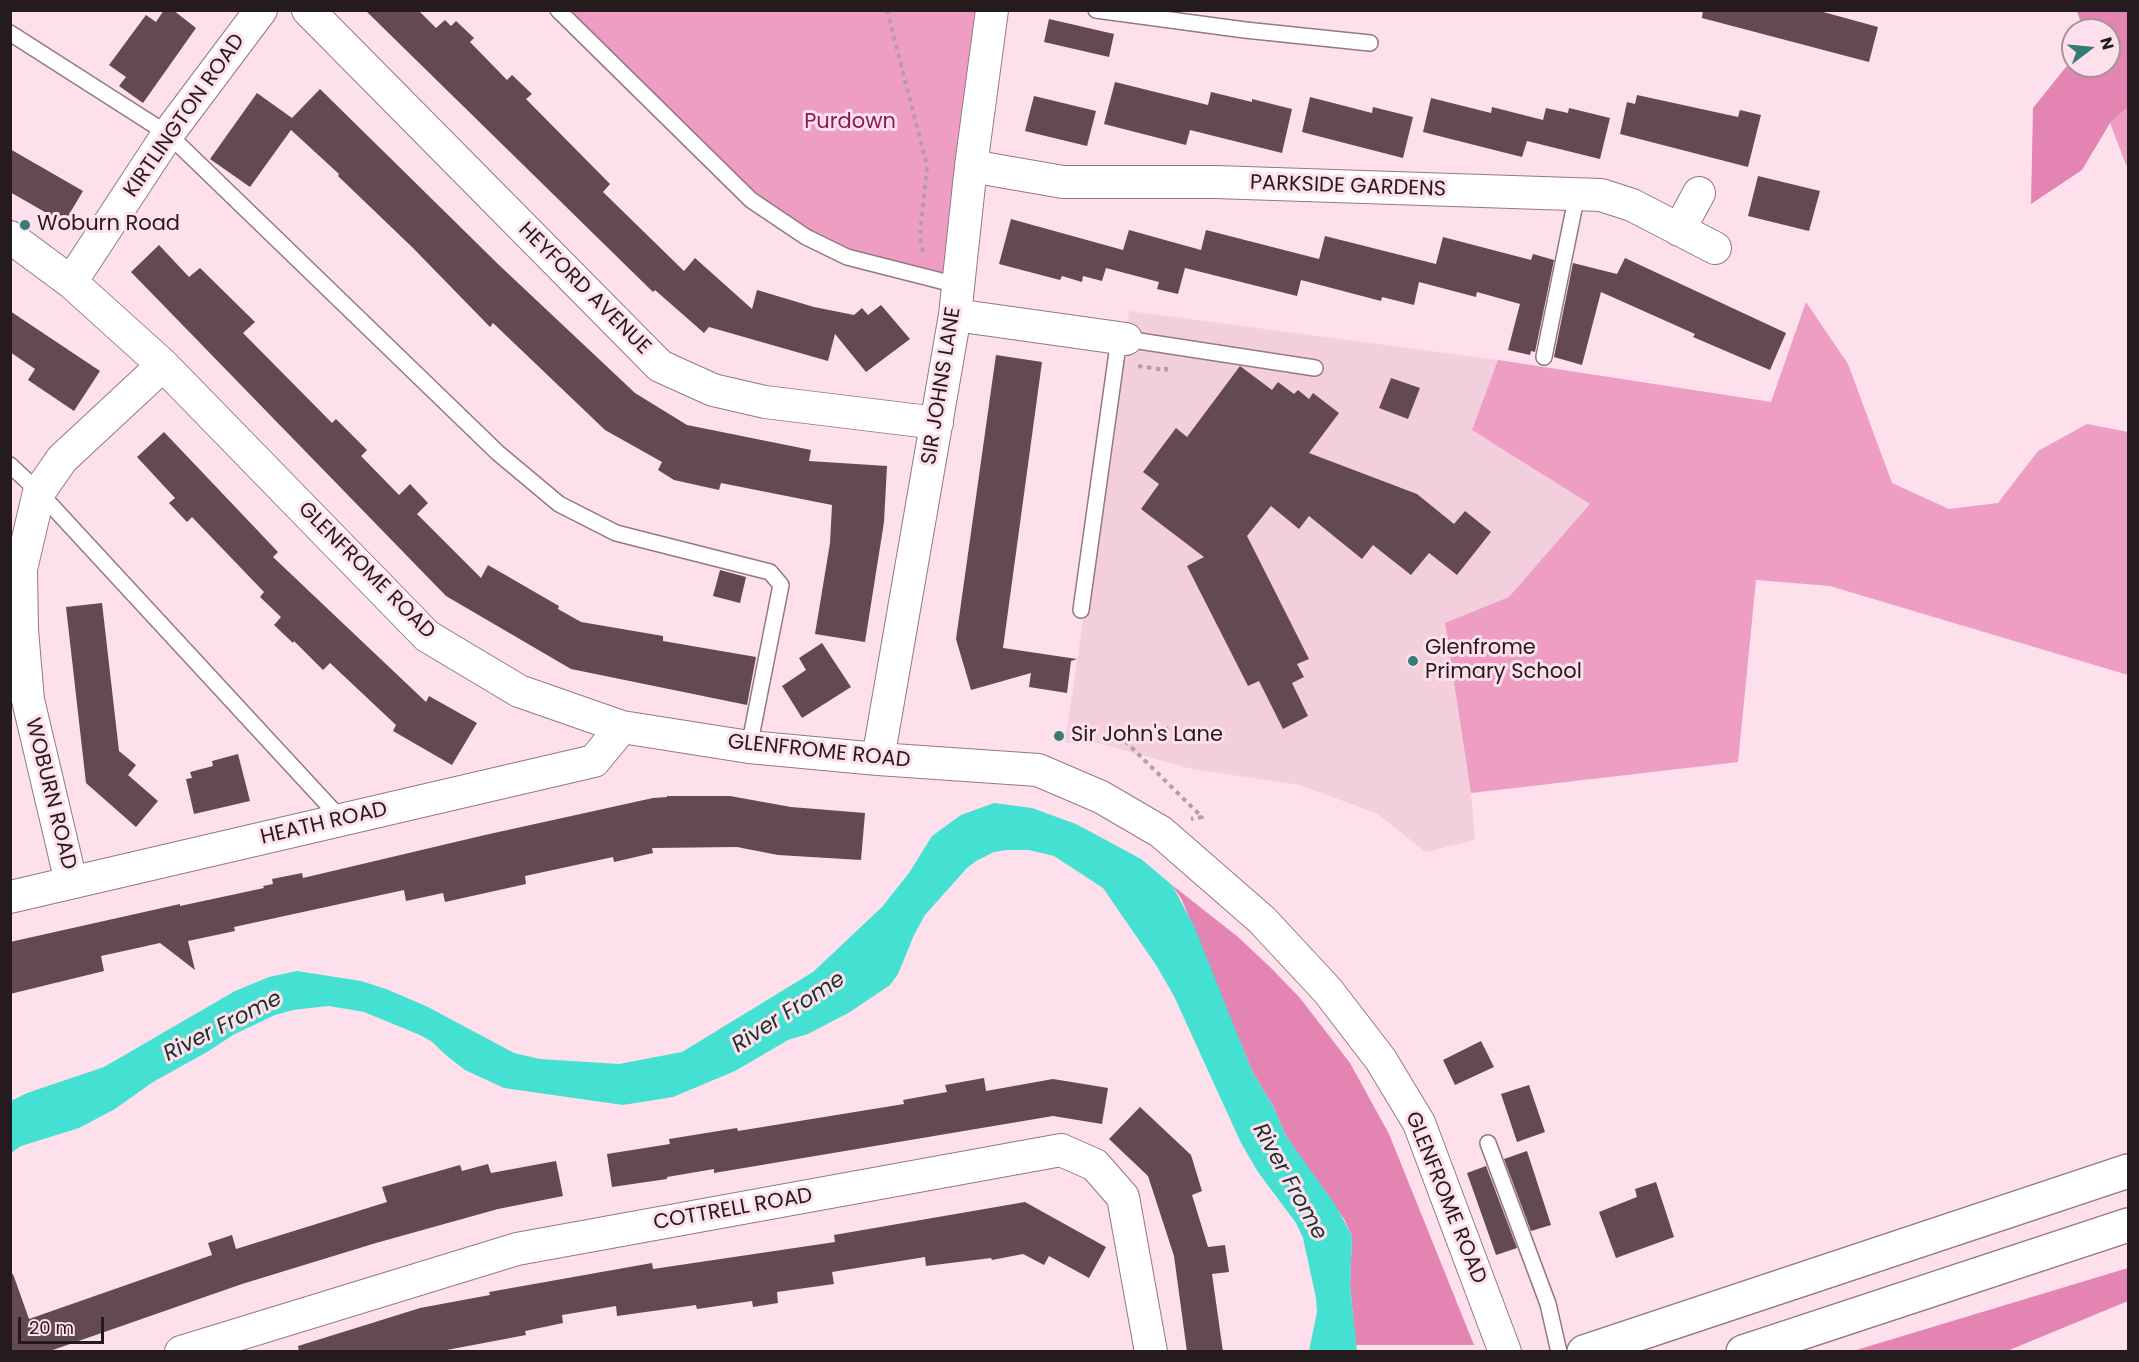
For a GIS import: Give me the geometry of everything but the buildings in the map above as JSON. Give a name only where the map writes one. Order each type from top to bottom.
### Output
[{"type":"highway","points":[[1584,1352],[2128,1170]]},
{"type":"highway","points":[[1743,1352],[2128,1225]]},
{"type":"street","name":"KIRTLINGTON ROAD","points":[[71,282],[168,134],[261,10]]},
{"type":"street","name":"HEYFORD AVENUE","points":[[308,10],[660,366],[713,390],[765,402],[937,423]]},
{"type":"street","name":"SIR JOHNS LANE","points":[[878,759],[937,423],[948,293],[970,166],[992,10]]},
{"type":"street","name":"PARKSIDE GARDENS","points":[[970,166],[1063,182],[1215,182],[1601,195],[1632,205],[1715,248]]},
{"type":"street","points":[[1679,230],[1699,193]]},
{"type":"street","name":"GLENFROME ROAD","points":[[10,237],[71,282],[163,365],[427,636],[519,691],[622,727],[749,747],[1038,770],[1101,797],[1161,832],[1263,920],[1328,991],[1381,1060],[1419,1124],[1505,1352]]},
{"type":"street","points":[[948,293],[1123,338]]},
{"type":"street","name":"WOBURN ROAD","points":[[71,882],[28,700],[22,630],[21,569],[39,492],[62,459],[163,365]]},
{"type":"street","name":"HEATH ROAD","points":[[10,897],[594,761],[622,727]]},
{"type":"street","name":"COTTRELL ROAD","points":[[181,1352],[517,1249],[1061,1150],[1095,1165],[1123,1197],[1151,1352]]},
{"type":"lane","points":[[558,10],[751,200],[806,237],[848,257],[948,293]]},
{"type":"lane","points":[[1096,10],[1245,30],[1370,43]]},
{"type":"lane","points":[[10,33],[168,134],[498,453],[559,504],[616,533],[771,572],[781,585],[749,747]]},
{"type":"lane","points":[[1544,357],[1577,194]]},
{"type":"lane","points":[[1081,610],[1123,338],[1315,368]]},
{"type":"lane","points":[[10,465],[39,492],[342,820]]},
{"type":"lane","points":[[1488,1143],[1548,1304],[1559,1352]]},
{"type":"path","points":[[887,10],[927,166],[920,236],[925,263],[948,293]]},
{"type":"path","points":[[1161,832],[1172,820],[1202,818],[1125,741],[1177,726]]},
{"type":"shaded area","points":[[2077,11],[2128,11],[2128,107],[2110,123],[2082,170],[2031,204],[2033,108],[2061,73],[2061,78],[2121,78],[2121,18],[2079,18]]},
{"type":"shaded area","name":"Glenfrome Primary School","points":[[1129,311],[1498,360],[1771,402],[1738,762],[1471,793],[1475,840],[1426,852],[1376,813],[1299,785],[1192,769],[1098,743],[1065,743]]},
{"type":"shaded area","points":[[1172,885],[1238,937],[1270,967],[1300,998],[1350,1063],[1389,1134],[1474,1345],[1356,1345],[1350,1286],[1352,1236],[1344,1219],[1286,1136],[1273,1106],[1252,1071],[1182,900]]},
{"type":"shaded area","points":[[2128,1268],[2128,1301],[2007,1351],[1853,1351]]},
{"type":"green space","name":"Purdown","points":[[568,11],[979,11],[945,276],[858,255],[810,232],[762,200]]},
{"type":"green space","points":[[2128,107],[2128,166],[2110,123]]},
{"type":"green space","points":[[1806,302],[1848,364],[1892,483],[1949,509],[1998,503],[2038,451],[2087,424],[2128,432],[2128,675],[1830,586],[1756,580],[1738,762],[1471,793],[1445,623],[1509,597],[1590,504],[1472,430],[1498,360],[1771,402]]},
{"type":"water","name":"River Frome","points":[[994,803],[1032,808],[1076,824],[1141,859],[1172,885],[1195,928],[1252,1071],[1273,1106],[1286,1136],[1336,1206],[1352,1236],[1350,1286],[1357,1351],[1309,1351],[1317,1312],[1303,1238],[1296,1223],[1258,1172],[1241,1143],[1174,996],[1156,965],[1103,888],[1054,856],[1029,850],[994,852],[967,868],[925,915],[898,974],[890,985],[850,1012],[808,1034],[788,1040],[735,1071],[673,1097],[623,1105],[504,1088],[465,1070],[431,1041],[420,1035],[364,1012],[329,1006],[293,1010],[275,1015],[233,1035],[153,1082],[115,1109],[79,1128],[21,1146],[11,1153],[11,1101],[27,1093],[104,1067],[235,991],[269,977],[297,971],[361,981],[386,989],[426,1006],[514,1053],[540,1059],[619,1064],[682,1052],[813,972],[882,907],[909,873],[932,836],[961,815]]},
{"type":"place","name":"Woburn Road","points":[[25,225]]},
{"type":"place","name":"Glenfrome Primary School","points":[[1413,661]]},
{"type":"place","name":"Sir John's Lane","points":[[1059,736]]}]
